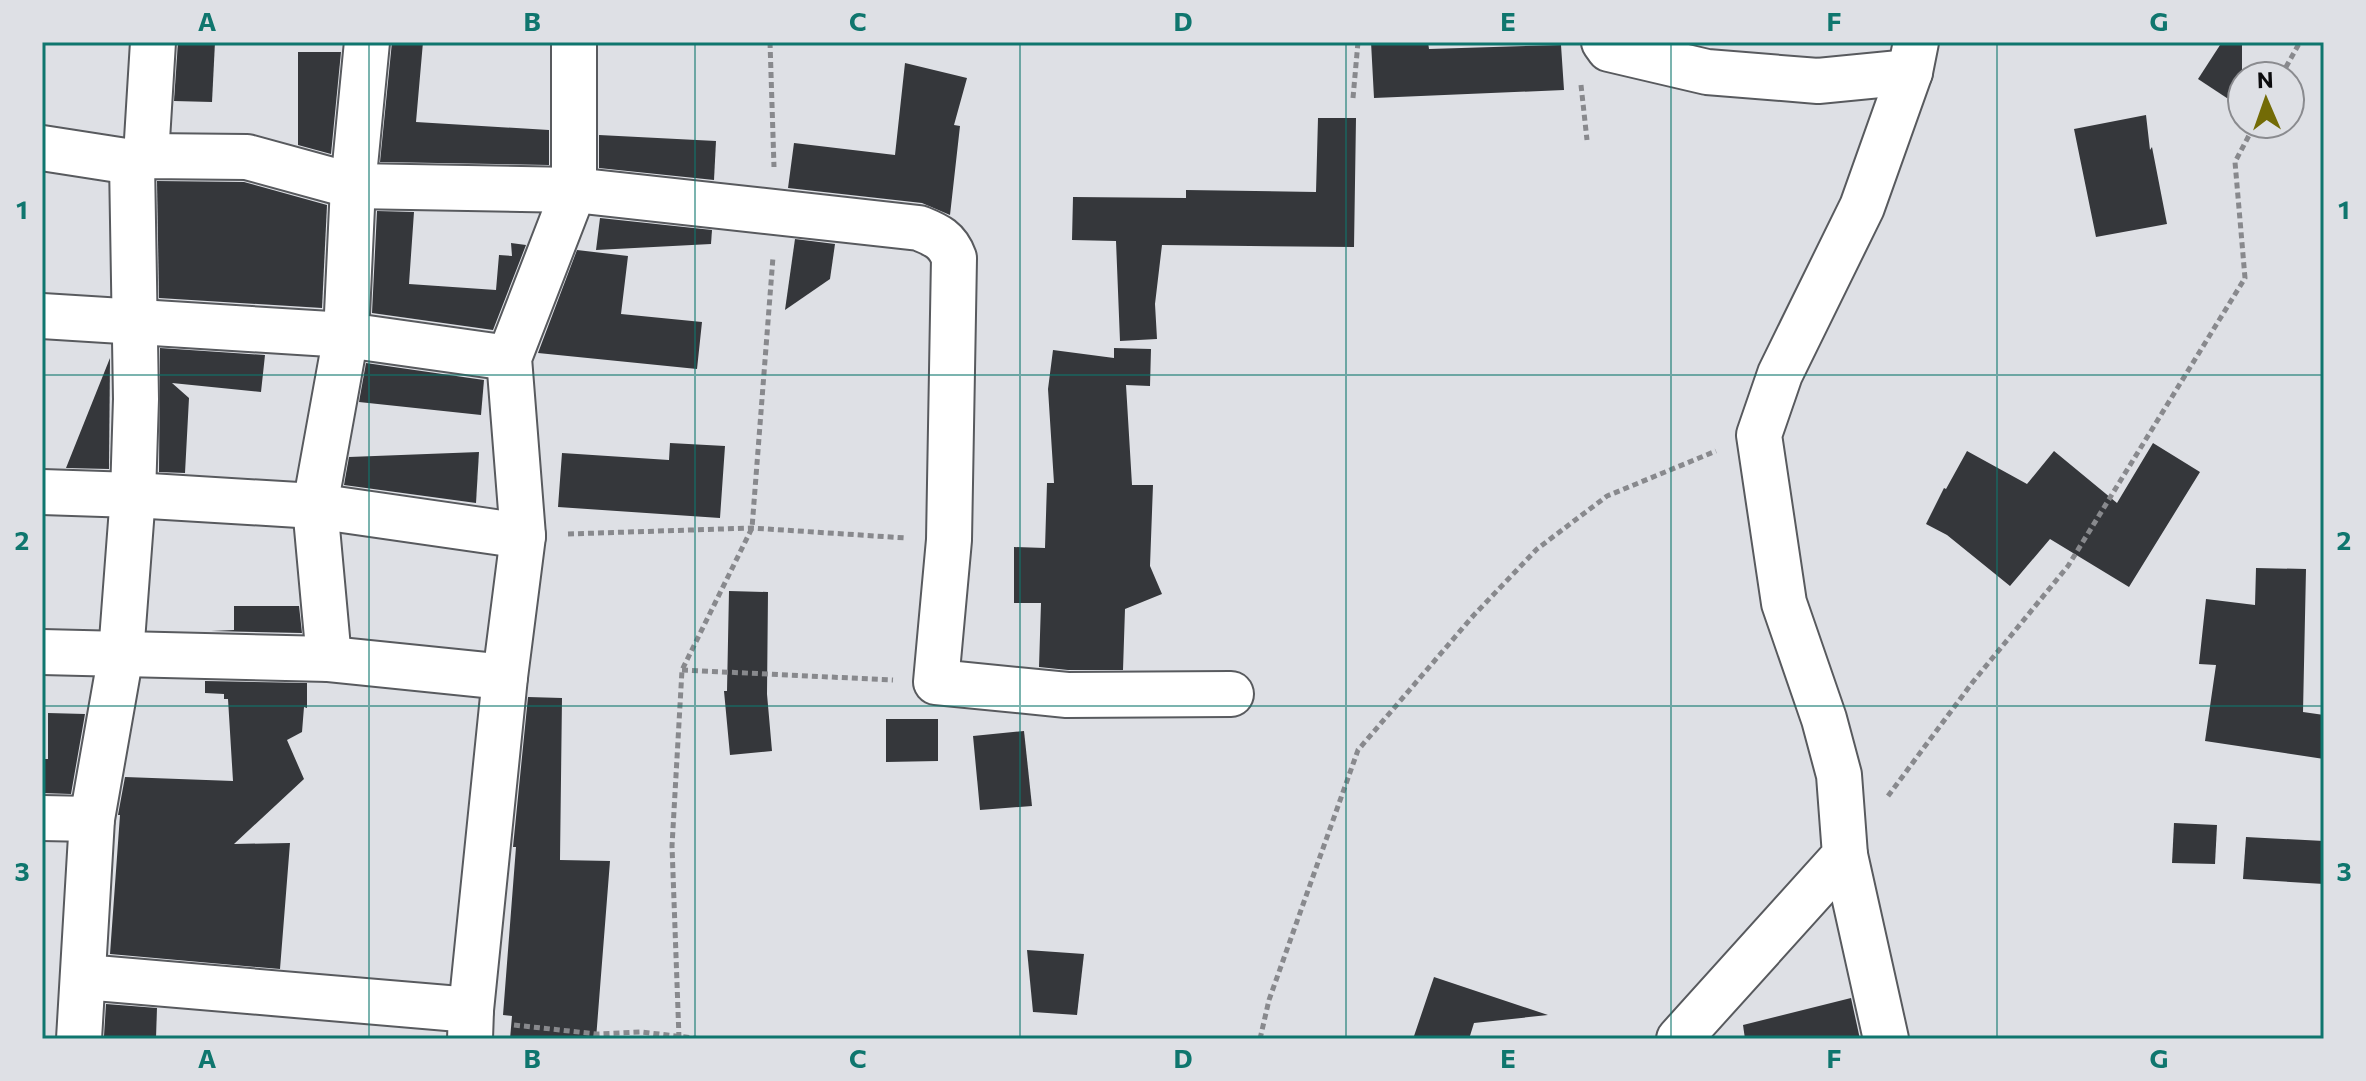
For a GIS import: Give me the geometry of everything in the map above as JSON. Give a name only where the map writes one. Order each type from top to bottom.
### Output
[{"type":"street","points":[[79,1039],[92,819],[121,654],[133,495],[139,159],[153,42]]},
{"type":"street","points":[[329,659],[315,506],[346,335],[353,186],[367,42]]},
{"type":"street","points":[[84,977],[471,1025],[505,677],[523,536],[509,358],[574,190],[574,42]]},
{"type":"street","points":[[1604,42],[1609,49],[1707,72],[1818,81],[1913,57]]},
{"type":"street","points":[[1886,1039],[1845,855],[1839,775],[1824,719],[1784,603],[1759,435],[1780,374],[1862,207],[1913,57]]},
{"type":"street","points":[[42,148],[139,159],[247,157],[353,186],[574,190],[919,228],[941,237],[950,246],[954,258],[949,540],[936,682],[1067,695],[1231,694]]},
{"type":"street","points":[[42,316],[346,335],[509,358]]},
{"type":"street","points":[[42,492],[315,506],[523,536]]},
{"type":"street","points":[[42,652],[329,659],[505,677]]},
{"type":"street","points":[[42,818],[92,819]]},
{"type":"street","points":[[1679,1039],[1845,855]]},
{"type":"path","points":[[679,1038],[672,846],[682,670],[752,528],[776,213],[770,42]]},
{"type":"path","points":[[1353,98],[1358,42]]},
{"type":"path","points":[[2290,60],[2300,42]]},
{"type":"path","points":[[1581,84],[1587,140]]},
{"type":"path","points":[[1845,855],[1972,683],[2068,566],[2245,278],[2235,162],[2247,140]]},
{"type":"path","points":[[1260,1039],[1269,1000],[1358,750],[1473,616],[1537,549],[1607,496],[1759,435]]},
{"type":"path","points":[[523,536],[752,528],[949,540]]},
{"type":"path","points":[[682,670],[936,682]]},
{"type":"path","points":[[471,1025],[503,1023],[597,1034],[641,1032],[702,1039]]},
{"type":"building","points":[[178,42],[215,42],[212,102],[174,101]]},
{"type":"building","points":[[392,42],[423,42],[416,122],[549,130],[549,165],[380,162]]},
{"type":"building","points":[[1371,42],[1428,42],[1429,49],[1561,45],[1564,90],[1374,98]]},
{"type":"building","points":[[2222,42],[2242,42],[2242,60],[2226,60],[2226,97],[2198,79]]},
{"type":"building","points":[[298,52],[341,52],[331,154],[298,145]]},
{"type":"building","points":[[905,63],[967,78],[954,125],[960,126],[950,215],[922,203],[788,188],[794,143],[895,155]]},
{"type":"building","points":[[2146,115],[2150,150],[2152,147],[2167,224],[2096,237],[2074,129]]},
{"type":"building","points":[[1318,118],[1356,118],[1354,247],[1162,245],[1155,304],[1157,339],[1120,341],[1116,241],[1072,240],[1073,197],[1186,198],[1186,190],[1316,192]]},
{"type":"building","points":[[599,135],[716,141],[714,180],[599,168]]},
{"type":"building","points":[[157,181],[244,182],[327,205],[322,308],[159,298]]},
{"type":"building","points":[[377,211],[414,212],[409,284],[496,290],[499,255],[512,256],[511,243],[526,245],[493,330],[372,313]]},
{"type":"building","points":[[600,218],[712,230],[711,244],[596,250]]},
{"type":"building","points":[[795,239],[835,244],[830,279],[785,310]]},
{"type":"building","points":[[577,250],[628,256],[621,314],[702,322],[697,369],[538,353]]},
{"type":"building","points":[[160,348],[265,355],[261,392],[172,383],[189,398],[185,473],[159,472]]},
{"type":"building","points":[[1114,348],[1151,349],[1150,386],[1126,385],[1132,485],[1153,485],[1150,566],[1162,594],[1125,609],[1123,670],[1039,667],[1041,603],[1014,603],[1014,547],[1045,548],[1047,483],[1054,483],[1048,389],[1053,350],[1114,358]]},
{"type":"building","points":[[110,358],[109,469],[66,468]]},
{"type":"building","points":[[366,363],[484,380],[481,415],[359,402]]},
{"type":"building","points":[[670,443],[725,446],[720,518],[558,507],[562,453],[669,460]]},
{"type":"building","points":[[2153,443],[2200,472],[2129,587],[2050,539],[2010,586],[1947,535],[1926,524],[1967,451],[2027,484],[2054,451],[2117,503]]},
{"type":"building","points":[[479,452],[476,503],[344,485],[349,457]]},
{"type":"building","points":[[2256,568],[2306,569],[2303,712],[2324,715],[2324,759],[2205,741],[2216,665],[2199,664],[2206,599],[2255,605]]},
{"type":"building","points":[[729,591],[768,592],[767,694],[772,751],[730,755],[724,691],[727,691]]},
{"type":"building","points":[[234,606],[299,606],[302,633],[211,631],[234,630]]},
{"type":"building","points":[[205,681],[307,683],[307,708],[304,707],[302,732],[287,740],[304,779],[234,844],[290,843],[280,969],[110,954],[118,815],[125,777],[233,781],[228,699],[224,699],[224,694],[205,693]]},
{"type":"building","points":[[528,697],[562,698],[560,860],[610,861],[596,1039],[510,1039],[512,1016],[503,1015],[516,847],[513,847]]},
{"type":"building","points":[[48,713],[85,714],[71,794],[42,793],[42,759],[48,759]]},
{"type":"building","points":[[886,719],[938,719],[938,761],[886,762]]},
{"type":"building","points":[[1024,731],[1032,806],[980,810],[973,736]]},
{"type":"building","points":[[2174,823],[2217,825],[2215,864],[2172,863]]},
{"type":"building","points":[[2246,837],[2324,841],[2324,884],[2243,879]]},
{"type":"building","points":[[1027,950],[1084,954],[1077,1015],[1033,1012]]},
{"type":"building","points":[[1434,977],[1548,1015],[1474,1023],[1469,1039],[1413,1039]]},
{"type":"building","points":[[1851,998],[1860,1039],[1745,1039],[1743,1025]]},
{"type":"building","points":[[106,1004],[157,1008],[156,1038],[104,1036]]}]
